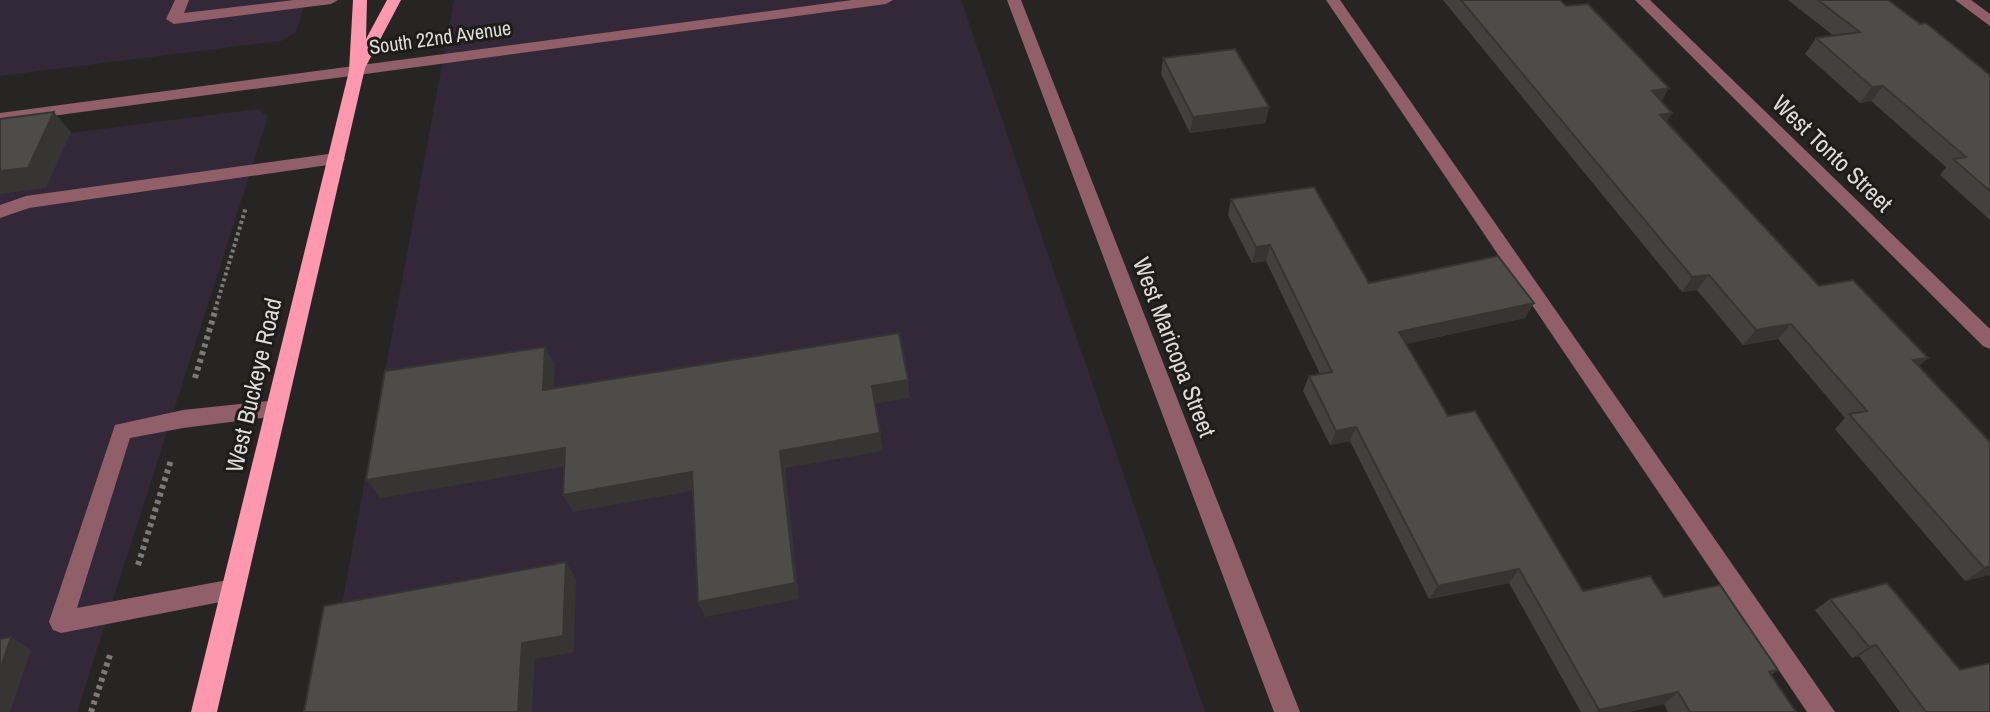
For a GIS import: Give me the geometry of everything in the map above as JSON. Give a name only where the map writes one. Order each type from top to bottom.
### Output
[{"type":"main road","name":"West Buckeye Road","points":[[204,712],[357,71],[360,0]]},
{"type":"main road","name":"West Buckeye Road","points":[[357,71],[394,0]]},
{"type":"street","points":[[182,0],[174,19],[331,0]]},
{"type":"street","name":"South 22nd Avenue","points":[[0,118],[886,0]]},
{"type":"street","name":"West Maricopa Street","points":[[1014,0],[1287,712]]},
{"type":"street","points":[[1333,0],[1822,712]]},
{"type":"street","name":"West Tonto Street","points":[[1642,0],[1990,341]]},
{"type":"street","points":[[1962,0],[1990,21]]},
{"type":"street","points":[[0,212],[26,202],[336,159]]},
{"type":"street","points":[[233,590],[61,622],[122,431],[183,419],[277,408]]},
{"type":"shaded area","points":[[0,0],[306,0],[296,32],[281,41],[0,76]]},
{"type":"shaded area","points":[[454,0],[961,0],[1205,712],[322,712]]},
{"type":"shaded area","points":[[258,109],[268,117],[77,712],[0,712],[0,142]]},
{"type":"building","points":[[1461,0],[1560,0],[1566,6],[1588,4],[1669,88],[1652,91],[1672,113],[1660,115],[1819,286],[1853,280],[1928,358],[1913,360],[1990,442],[1990,566],[1984,568],[1849,414],[1867,411],[1791,324],[1756,330],[1709,275],[1692,277]]},
{"type":"building","points":[[1818,0],[1888,0],[1920,24],[1926,23],[1990,75],[1990,191],[1953,159],[1966,157],[1883,86],[1872,87],[1816,38],[1860,32]]},
{"type":"building","points":[[1235,49],[1269,107],[1193,117],[1163,58]]},
{"type":"building","points":[[54,112],[28,168],[0,171],[0,119]]},
{"type":"building","points":[[1314,187],[1369,283],[1498,256],[1534,303],[1399,332],[1448,416],[1475,411],[1583,591],[1650,576],[1664,597],[1720,585],[1778,670],[1769,672],[1796,712],[1690,712],[1678,692],[1599,710],[1519,569],[1438,586],[1356,427],[1336,431],[1309,376],[1332,372],[1270,245],[1256,247],[1231,199]]},
{"type":"building","points":[[899,333],[908,380],[872,386],[880,433],[780,451],[795,583],[698,602],[692,472],[563,495],[565,448],[366,480],[385,371],[545,347],[543,390]]},
{"type":"building","points":[[566,562],[563,636],[522,643],[518,712],[304,712],[324,606]]},
{"type":"building","points":[[1887,583],[1960,670],[1990,663],[1990,712],[1926,712],[1876,645],[1869,647],[1830,599]]},
{"type":"building","points":[[11,637],[0,670],[0,639]]}]
